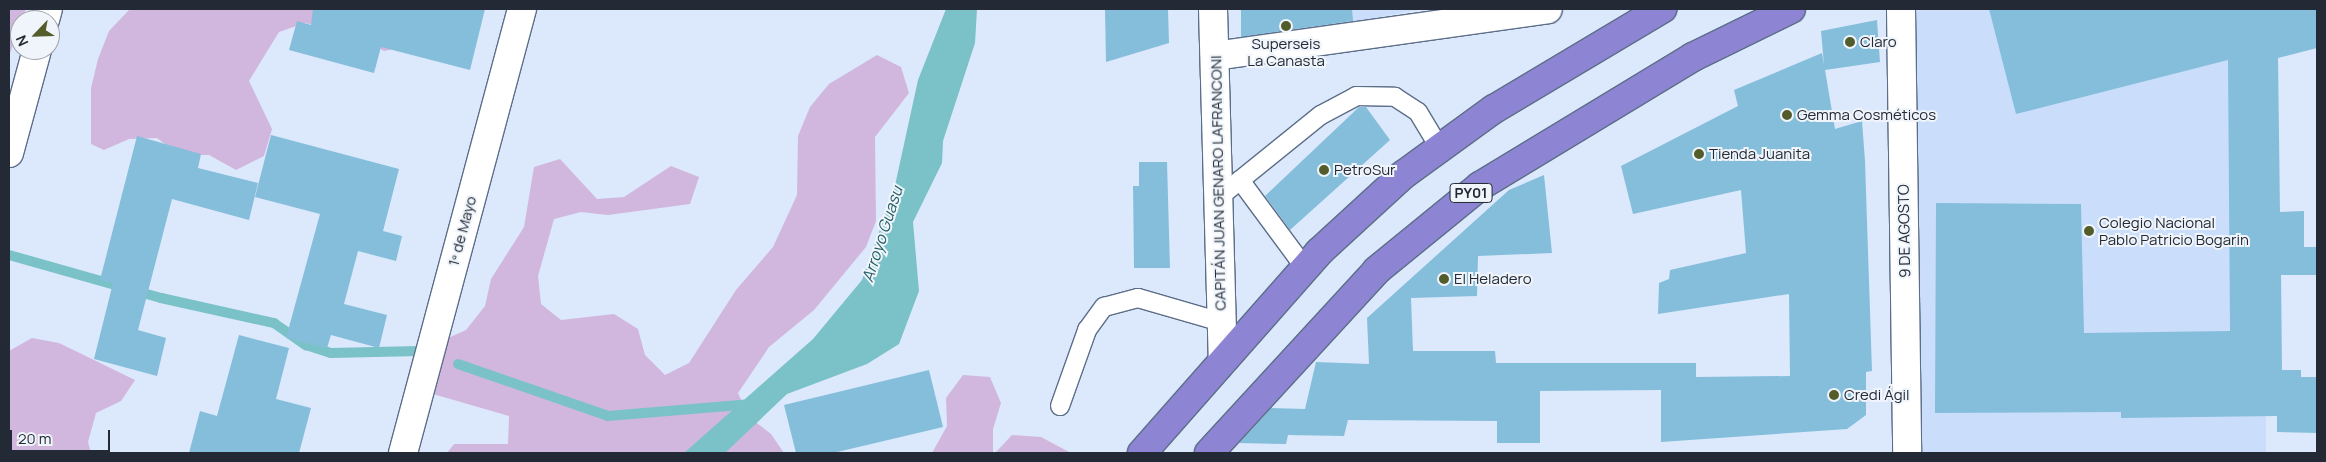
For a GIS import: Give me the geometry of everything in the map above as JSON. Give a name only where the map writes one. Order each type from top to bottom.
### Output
[{"type":"highway","points":[[1142,453],[1223,358],[1305,268],[1438,145],[1598,43],[1662,9]]},
{"type":"highway","name":"PY01","points":[[1208,453],[1377,270],[1480,186],[1693,57],[1791,9]]},
{"type":"street","name":"1º de Mayo","points":[[403,453],[522,9]]},
{"type":"street","name":"CAPITÁN JUAN GENARO LAFRANCONI","points":[[1213,9],[1223,358]]},
{"type":"street","points":[[1215,56],[1548,9]]},
{"type":"street","name":"9 DE AGOSTO","points":[[1901,9],[1907,453]]},
{"type":"street","points":[[9,153],[34,60]]},
{"type":"lane","points":[[1218,198],[1321,115],[1356,96],[1395,97],[1418,112],[1438,145]]},
{"type":"lane","points":[[1240,180],[1305,268]]},
{"type":"lane","points":[[1060,406],[1086,330],[1104,307],[1138,298],[1221,322]]},
{"type":"shaded area","points":[[9,9],[26,9],[10,10],[9,56]]},
{"type":"shaded area","points":[[130,9],[400,9],[414,18],[412,45],[384,51],[359,35],[305,23],[279,32],[249,81],[272,129],[264,156],[236,170],[209,155],[179,155],[157,138],[129,139],[104,150],[91,144],[91,88],[98,59],[109,31]]},
{"type":"shaded area","name":"Superseis La Canasta","points":[[1241,9],[1422,9],[1241,44]]},
{"type":"shaded area","name":"Colegio Nacional Pablo Patricio Bogarin","points":[[1901,9],[2266,9],[2266,453],[1901,453]]},
{"type":"shaded area","points":[[877,55],[901,67],[909,93],[875,137],[876,221],[866,247],[814,310],[769,347],[738,393],[749,417],[771,434],[784,453],[447,453],[454,444],[508,444],[509,416],[426,392],[439,342],[466,330],[485,306],[491,279],[524,227],[534,167],[560,159],[597,199],[624,197],[671,166],[699,177],[690,204],[608,215],[581,212],[554,219],[538,276],[541,304],[561,320],[614,314],[638,329],[645,355],[665,375],[689,363],[736,290],[773,247],[797,195],[798,136],[810,107],[829,84]]},
{"type":"shaded area","points":[[32,338],[59,343],[135,380],[121,401],[96,413],[88,442],[91,453],[9,453],[9,351]]},
{"type":"shaded area","points":[[963,375],[990,377],[1001,403],[993,429],[993,453],[932,453],[947,426],[946,398]]},
{"type":"shaded area","points":[[1012,435],[1041,437],[1071,453],[995,453]]},
{"type":"water","name":"Arroyo Guasu","points":[[946,9],[977,9],[975,43],[943,141],[942,163],[913,222],[919,291],[899,344],[867,364],[787,394],[725,453],[684,453],[813,339],[862,280],[894,190],[918,80]]},
{"type":"building","points":[[313,9],[485,9],[470,70],[381,47],[374,73],[289,50],[297,21],[311,25]]},
{"type":"building","points":[[1105,9],[1168,9],[1169,43],[1106,62]]},
{"type":"building","name":"Superseis La Canasta","points":[[1241,9],[1352,9],[1353,21],[1241,37]]},
{"type":"building","points":[[1989,9],[2317,9],[2317,48],[2278,58],[2280,212],[2304,211],[2304,247],[2317,247],[2317,275],[2281,275],[2282,370],[2301,370],[2301,377],[2317,377],[2317,433],[2277,432],[2277,416],[2121,418],[2121,412],[1935,413],[1936,203],[2081,204],[2084,333],[2230,331],[2228,60],[2016,114]]},
{"type":"building","points":[[1877,20],[1880,62],[1825,70],[1835,129],[1862,121],[1865,161],[1872,371],[1866,372],[1866,415],[1847,429],[1661,442],[1661,390],[1540,391],[1540,443],[1497,443],[1497,421],[1348,420],[1344,436],[1288,435],[1286,444],[1239,443],[1271,408],[1305,409],[1316,362],[1369,364],[1367,318],[1509,190],[1544,175],[1552,253],[1478,256],[1477,296],[1411,298],[1413,351],[1495,351],[1496,363],[1696,363],[1696,377],[1790,376],[1789,294],[1658,314],[1659,283],[1669,279],[1670,270],[1746,253],[1741,190],[1633,214],[1621,166],[1738,106],[1734,90],[1822,53],[1824,65],[1821,31]]},
{"type":"building","name":"PetroSur","points":[[1359,107],[1366,107],[1390,140],[1290,230],[1265,196]]},
{"type":"building","points":[[271,135],[399,169],[383,231],[402,236],[396,261],[358,251],[344,304],[387,315],[379,348],[331,335],[327,348],[286,338],[320,214],[255,197]]},
{"type":"building","points":[[137,136],[201,154],[198,168],[258,183],[249,220],[172,199],[138,330],[166,338],[157,376],[94,359],[113,283],[100,280]]},
{"type":"building","points":[[1139,162],[1167,162],[1170,268],[1134,268],[1133,186],[1139,186]]},
{"type":"building","points":[[239,335],[289,348],[276,399],[311,408],[299,453],[189,453],[200,411],[217,416]]},
{"type":"building","points":[[929,370],[943,427],[833,453],[796,453],[784,405]]},
{"type":"waterway","points":[[9,255],[161,298],[274,323],[306,345],[331,353],[419,351]]},
{"type":"waterway","points":[[458,364],[608,416],[751,404]]},
{"type":"place","name":"Superseis La Canasta","points":[[1286,26]]},
{"type":"place","name":"Claro","points":[[1850,42]]},
{"type":"place","name":"Gemma Cosméticos","points":[[1787,115]]},
{"type":"place","name":"Tienda Juanita","points":[[1699,154]]},
{"type":"place","name":"PetroSur","points":[[1324,170]]},
{"type":"place","name":"Colegio Nacional Pablo Patricio Bogarin","points":[[2089,231]]},
{"type":"place","name":"El Heladero","points":[[1444,279]]},
{"type":"place","name":"Credi Ágil","points":[[1834,395]]}]
